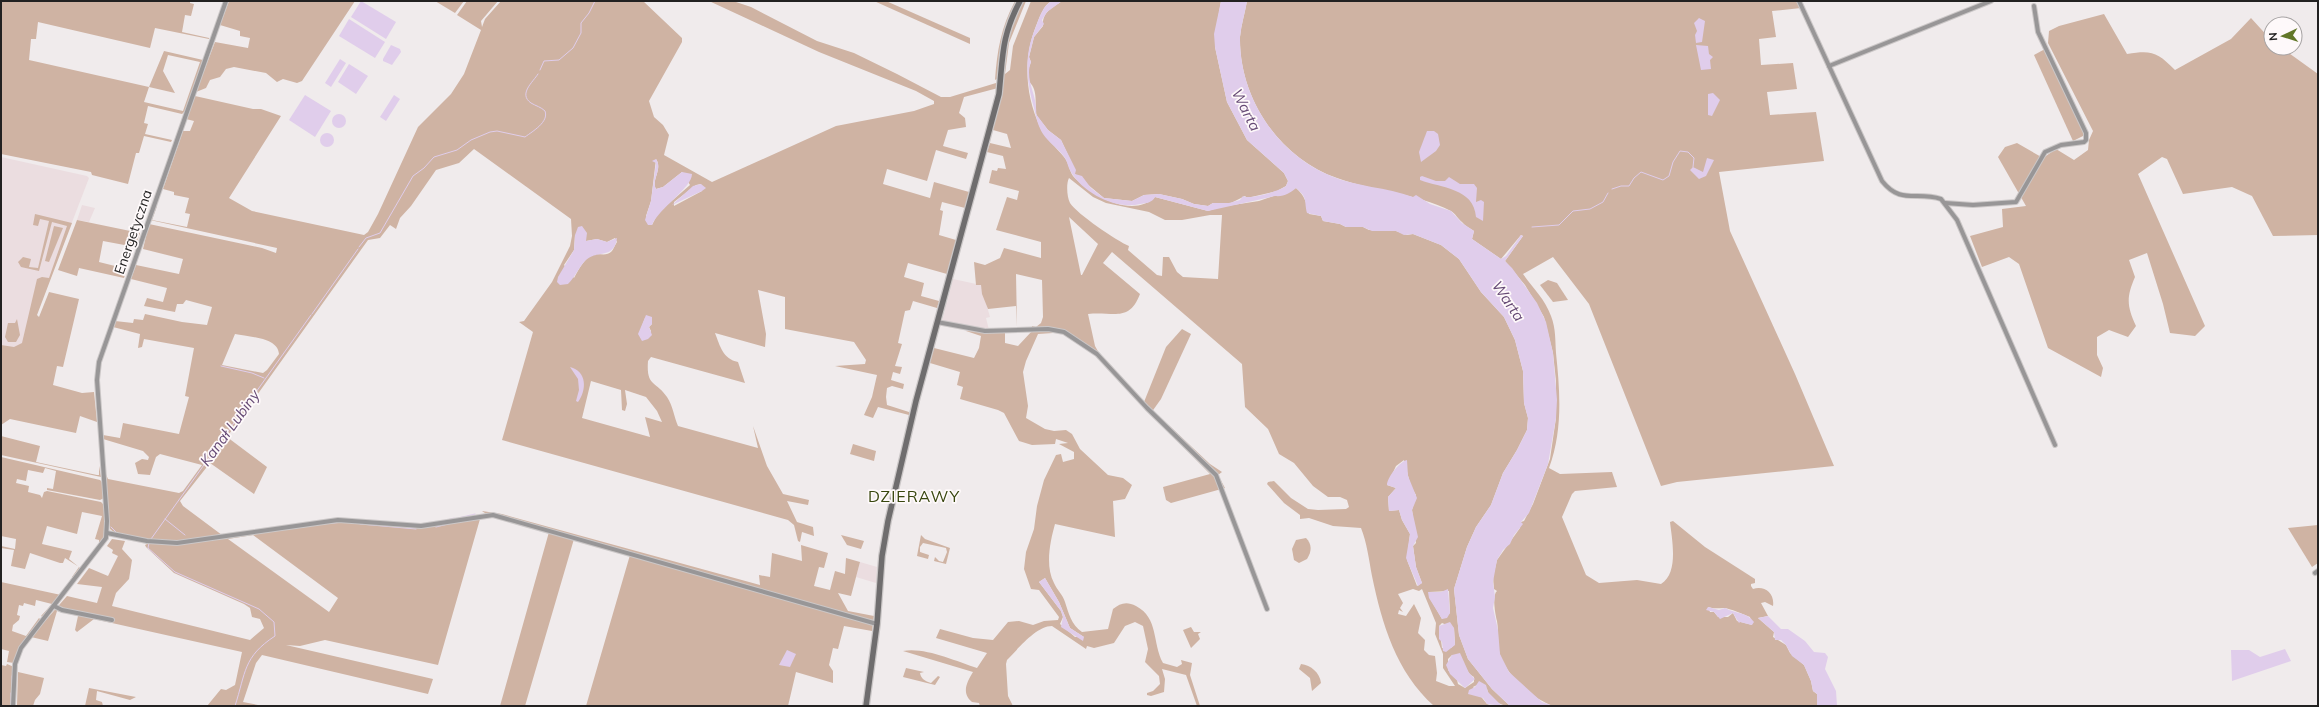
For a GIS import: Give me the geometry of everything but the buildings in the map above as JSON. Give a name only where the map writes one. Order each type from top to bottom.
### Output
[{"type":"street","name":"Energetyczna","points":[[107,533],[97,380],[99,362],[226,1]]},
{"type":"street","points":[[866,706],[877,624],[882,556],[888,521],[937,322],[1000,85],[1002,50],[1006,32],[1020,1]]},
{"type":"street","points":[[1798,1],[1882,181],[1887,187],[1905,197],[1933,196],[1945,203],[1957,220],[2055,445]]},
{"type":"street","points":[[1828,66],[1991,1]]},
{"type":"street","points":[[1945,203],[1973,205],[2016,202],[2045,152],[2056,146],[2084,142],[2086,140],[2086,133],[2038,32],[2034,6]]},
{"type":"street","points":[[937,322],[985,331],[1048,329],[1064,332],[1097,354],[1147,408],[1216,475],[1267,609]]},
{"type":"street","points":[[13,706],[15,664],[18,653],[102,544],[107,533],[147,541],[177,543],[331,521],[348,520],[422,526],[477,516],[493,515],[877,624]]},
{"type":"street","points":[[54,606],[62,610],[112,620]]},
{"type":"shaded area","points":[[1,1],[190,1],[190,3],[194,4],[191,16],[185,15],[182,32],[209,39],[155,28],[150,48],[38,22],[36,39],[31,39],[29,60],[149,87],[164,51],[203,60],[185,111],[182,114],[148,106],[144,123],[148,124],[145,134],[172,140],[171,142],[144,136],[139,153],[136,153],[128,184],[92,175],[91,172],[1,154]],"holes":[[[168,55],[200,62],[183,111],[144,102],[149,87],[175,93],[163,71]]]},
{"type":"shaded area","points":[[229,1],[355,1],[302,81],[297,83],[283,79],[277,82],[266,73],[234,67],[226,69],[220,77],[210,80],[206,88],[196,92],[215,42],[248,48],[250,38],[240,36],[240,31],[220,25]]},
{"type":"shaded area","points":[[435,1],[464,1],[455,13]]},
{"type":"shaded area","points":[[467,1],[498,1],[481,21],[482,27],[485,19],[501,1],[643,1],[682,38],[682,42],[649,101],[654,117],[663,125],[669,135],[664,155],[712,182],[836,126],[914,111],[934,104],[934,101],[916,91],[819,52],[709,1],[733,1],[751,7],[817,41],[854,53],[941,97],[950,97],[996,83],[998,88],[964,97],[959,113],[965,118],[966,127],[948,130],[943,146],[968,153],[966,159],[936,150],[927,181],[887,169],[883,184],[930,198],[934,182],[969,192],[965,208],[942,202],[940,210],[943,211],[939,235],[956,240],[947,274],[908,263],[904,277],[924,283],[921,296],[939,301],[937,308],[913,301],[910,310],[905,311],[898,343],[902,344],[895,366],[902,367],[900,374],[893,372],[891,380],[904,384],[903,389],[892,386],[887,388],[886,397],[887,405],[909,412],[909,415],[878,407],[873,418],[864,415],[872,397],[877,375],[835,366],[865,364],[866,360],[854,342],[785,329],[785,297],[758,290],[766,334],[765,347],[715,333],[725,355],[738,362],[745,383],[651,357],[648,361],[650,380],[669,400],[678,426],[758,448],[753,426],[767,466],[783,494],[809,500],[808,505],[787,501],[797,522],[813,527],[814,536],[802,532],[800,542],[798,541],[794,525],[788,520],[502,440],[533,332],[519,322],[524,321],[552,282],[570,246],[572,236],[571,219],[474,149],[459,163],[436,170],[411,206],[400,218],[396,229],[390,225],[380,238],[368,240],[227,437],[267,467],[254,494],[210,463],[180,501],[183,506],[222,535],[342,521],[412,527],[480,519],[438,665],[325,640],[300,646],[286,645],[433,679],[428,694],[262,655],[256,663],[243,702],[263,706],[207,706],[221,689],[226,690],[235,685],[242,652],[94,619],[77,632],[75,630],[78,616],[57,611],[48,641],[31,637],[67,596],[97,603],[102,587],[77,584],[89,568],[108,576],[118,556],[112,553],[113,550],[107,546],[112,539],[125,541],[122,549],[132,560],[129,579],[116,593],[112,606],[250,640],[264,628],[260,619],[252,617],[250,608],[244,604],[174,573],[146,547],[145,545],[149,543],[115,533],[110,529],[104,470],[108,479],[179,493],[183,491],[202,465],[160,454],[156,457],[150,475],[138,474],[135,463],[142,459],[148,460],[149,457],[143,451],[103,439],[103,435],[120,438],[123,423],[179,434],[189,397],[185,396],[194,348],[144,339],[142,347],[138,348],[140,334],[113,327],[115,321],[133,323],[134,319],[143,320],[145,314],[182,322],[207,325],[212,307],[186,300],[183,304],[177,304],[175,312],[144,306],[147,298],[163,302],[167,288],[131,279],[136,265],[179,274],[183,259],[143,249],[149,224],[262,248],[276,253],[277,248],[150,220],[155,207],[157,206],[152,220],[187,227],[190,214],[185,213],[189,198],[174,195],[174,192],[163,189],[183,131],[190,131],[194,121],[186,119],[195,96],[253,109],[261,109],[281,116],[229,198],[252,211],[364,235],[368,232],[378,214],[418,127],[451,94],[464,74],[481,30],[457,15]],"holes":[[[656,159],[658,163],[658,171],[655,182],[656,189],[663,187],[682,172],[690,185],[658,213],[652,225],[646,216],[651,201]],[[701,184],[702,191],[674,206],[674,202],[696,185]],[[575,235],[586,241],[597,239],[607,242],[615,238],[617,242],[610,253],[596,254],[589,257],[583,263],[574,278],[564,265],[574,250]],[[645,318],[652,324],[649,327],[651,331],[648,338],[641,338],[639,334]],[[235,334],[262,339],[274,344],[277,348],[279,354],[263,373],[222,365]],[[591,381],[621,390],[622,410],[625,411],[627,404],[625,390],[646,397],[657,411],[662,422],[645,417],[650,437],[582,418]],[[253,535],[338,598],[329,612],[228,539]]]},
{"type":"shaded area","points":[[874,1],[886,1],[970,38],[970,44]]},
{"type":"shaded area","points":[[1015,1],[1018,1],[1004,32],[998,78],[995,80],[1000,39],[1006,20]]},
{"type":"shaded area","points":[[1022,1],[1026,1],[1009,43],[1005,74],[1010,70],[1013,46],[1031,1],[1052,1],[1046,5],[1040,15],[1029,51],[1028,76],[1031,102],[1042,131],[1066,159],[1073,176],[1090,191],[1112,202],[1124,205],[1135,206],[1146,203],[1155,197],[1208,211],[1220,207],[1259,201],[1296,188],[1305,200],[1309,214],[1321,216],[1323,221],[1340,224],[1346,227],[1363,227],[1369,230],[1396,231],[1407,235],[1413,234],[1441,245],[1459,259],[1481,292],[1504,317],[1515,340],[1523,371],[1524,403],[1528,418],[1527,430],[1503,473],[1491,505],[1476,527],[1467,547],[1454,589],[1459,635],[1468,659],[1492,689],[1510,706],[1502,705],[1490,696],[1487,689],[1477,685],[1473,687],[1487,704],[1492,706],[1434,706],[1421,693],[1400,663],[1392,646],[1376,594],[1361,528],[1333,526],[1309,518],[1300,519],[1300,515],[1284,503],[1267,484],[1268,482],[1274,481],[1291,498],[1308,509],[1346,509],[1349,507],[1347,500],[1340,497],[1328,497],[1313,486],[1294,463],[1279,454],[1268,429],[1245,407],[1242,364],[1112,252],[1103,263],[1140,294],[1136,303],[1131,309],[1125,312],[1119,314],[1088,314],[1095,346],[1100,355],[1065,334],[1055,331],[1053,333],[1038,334],[1026,361],[1023,372],[1028,406],[1026,418],[1045,429],[1054,431],[1066,430],[1072,434],[1080,449],[1108,475],[1123,478],[1132,485],[1125,499],[1113,501],[1115,537],[1055,524],[1049,554],[1051,576],[1064,599],[1075,626],[1082,632],[1108,629],[1113,609],[1118,605],[1127,603],[1133,604],[1143,611],[1152,624],[1157,647],[1163,663],[1177,667],[1182,664],[1181,660],[1192,663],[1190,675],[1200,706],[1197,706],[1186,675],[1162,669],[1165,679],[1164,692],[1151,696],[1147,695],[1147,693],[1153,691],[1160,684],[1159,676],[1145,662],[1148,649],[1143,626],[1135,622],[1125,626],[1114,643],[1094,648],[1087,646],[1086,649],[1052,626],[1046,627],[1034,634],[1007,660],[1008,696],[1013,706],[980,706],[979,703],[972,702],[967,695],[966,687],[973,672],[903,651],[912,650],[930,653],[950,658],[977,668],[987,653],[936,638],[940,629],[973,638],[993,640],[1008,622],[1019,621],[1033,625],[1044,621],[1058,620],[1059,617],[1039,590],[1031,589],[1024,569],[1026,552],[1034,529],[1037,506],[1044,480],[1056,455],[1061,454],[1063,462],[1074,459],[1074,452],[1059,444],[1068,443],[1056,439],[1055,444],[1032,445],[1019,441],[1004,413],[960,399],[963,387],[957,385],[960,372],[930,363],[934,348],[974,358],[979,348],[981,336],[966,331],[1005,333],[1005,343],[1018,346],[1032,331],[1032,326],[1036,327],[1041,323],[1043,317],[1042,280],[1016,274],[1017,327],[1016,306],[988,309],[982,294],[981,285],[976,285],[974,262],[985,265],[1000,258],[1004,248],[1041,258],[1041,242],[996,230],[1007,197],[1017,200],[1019,191],[989,183],[992,170],[997,171],[998,168],[1006,169],[1003,156],[987,152],[990,143],[1011,148],[1007,134],[993,130],[1002,89],[1002,77],[1008,32]],"holes":[[[1069,178],[1093,197],[1106,203],[1149,212],[1165,220],[1182,220],[1210,215],[1222,215],[1218,279],[1183,277],[1177,272],[1169,257],[1163,257],[1162,276],[1157,275],[1128,250],[1129,246],[1098,227],[1074,208],[1069,200],[1067,184]],[[1069,217],[1098,244],[1081,275]],[[1404,460],[1411,487],[1416,495],[1412,510],[1416,543],[1413,546],[1416,567],[1422,583],[1417,586],[1407,560],[1410,534],[1402,520],[1399,510],[1389,511],[1388,497],[1396,488],[1387,485],[1396,466]],[[1045,578],[1059,602],[1070,628],[1084,637],[1075,637],[1060,624],[1063,617],[1061,611],[1039,582]],[[1413,589],[1419,591],[1422,589],[1436,623],[1435,634],[1443,654],[1443,668],[1455,686],[1449,686],[1436,681],[1437,673],[1435,656],[1429,655],[1424,650],[1425,640],[1418,633],[1421,618],[1414,604],[1406,616],[1398,614],[1399,610],[1403,612],[1400,608],[1403,603],[1398,594]],[[1449,591],[1450,613],[1442,619],[1431,600],[1429,592]],[[1442,623],[1454,628],[1455,644],[1451,648],[1442,648],[1439,626]],[[1452,655],[1464,664],[1468,672],[1474,677],[1474,682],[1465,688],[1458,684],[1457,680],[1448,670],[1448,659]]]},
{"type":"shaded area","points":[[1062,1],[1221,1],[1215,36],[1215,47],[1227,102],[1247,140],[1284,173],[1288,181],[1286,186],[1277,191],[1247,198],[1245,196],[1229,204],[1213,203],[1208,206],[1194,204],[1182,199],[1159,194],[1144,195],[1132,201],[1104,198],[1075,174],[1074,168],[1061,140],[1048,130],[1037,116],[1034,89],[1029,82],[1028,70],[1031,62],[1029,57],[1034,37],[1043,26],[1044,17],[1046,14],[1051,8]]},
{"type":"shaded area","points":[[1247,1],[1797,1],[1801,8],[1772,11],[1776,37],[1759,39],[1761,65],[1793,63],[1797,89],[1767,92],[1770,115],[1816,112],[1824,161],[1719,172],[1730,231],[1795,374],[1834,466],[1677,482],[1661,486],[1589,304],[1553,257],[1523,274],[1546,304],[1555,330],[1559,382],[1559,411],[1557,440],[1549,468],[1560,474],[1612,472],[1617,487],[1575,491],[1572,494],[1562,517],[1586,575],[1599,583],[1637,580],[1661,584],[1667,579],[1672,564],[1673,547],[1670,522],[1673,521],[1705,547],[1755,579],[1755,583],[1751,584],[1753,589],[1761,588],[1768,591],[1772,597],[1773,606],[1765,602],[1761,603],[1768,616],[1758,618],[1774,632],[1773,637],[1786,645],[1790,653],[1804,665],[1811,681],[1813,691],[1817,694],[1817,706],[1553,706],[1537,698],[1515,679],[1504,663],[1499,651],[1498,625],[1494,604],[1495,593],[1497,591],[1494,589],[1493,577],[1497,560],[1520,528],[1521,522],[1524,521],[1533,504],[1550,459],[1556,418],[1556,381],[1553,353],[1544,317],[1525,285],[1505,261],[1523,236],[1521,235],[1501,259],[1472,239],[1474,231],[1465,225],[1451,211],[1424,200],[1366,187],[1337,178],[1316,169],[1297,156],[1281,141],[1266,123],[1255,103],[1247,82],[1242,60],[1240,37]],"holes":[[[1708,607],[1726,608],[1750,617],[1752,625],[1737,621],[1733,613],[1728,617],[1718,617],[1714,612],[1710,612]]]},
{"type":"shaded area","points":[[2104,14],[2127,54],[2143,52],[2154,54],[2163,59],[2175,70],[2231,39],[2251,18],[2263,31],[2263,56],[2293,56],[2318,74],[2318,235],[2273,236],[2252,196],[2232,187],[2183,194],[2167,159],[2162,157],[2138,174],[2205,326],[2195,336],[2170,333],[2163,304],[2147,253],[2129,260],[2135,277],[2129,296],[2129,307],[2136,326],[2128,337],[2109,330],[2097,337],[2097,355],[2103,368],[2101,377],[2048,348],[2019,264],[2009,257],[1982,267],[1970,236],[2003,227],[2002,209],[2026,206],[1998,157],[2005,147],[2017,143],[2043,158],[2056,149],[2074,160],[2088,150],[2089,140],[2093,131],[2048,43],[2049,31],[2059,26]]},
{"type":"shaded area","points":[[2045,49],[2085,135],[2073,141],[2034,55]]},
{"type":"shaded area","points":[[1,157],[87,176],[89,178],[23,350],[1,346]]},
{"type":"shaded area","points":[[82,205],[95,208],[89,222],[77,220]]},
{"type":"shaded area","points":[[35,214],[72,223],[37,315],[39,317],[49,292],[79,299],[63,367],[57,366],[53,385],[82,393],[94,392],[97,422],[80,416],[76,433],[10,419],[1,425],[1,345],[14,347],[22,343],[37,279],[42,277],[49,278],[67,226],[52,222],[39,271],[21,267],[18,262],[23,257],[31,259],[29,267],[38,268],[49,221],[40,219],[38,226],[33,225]]},
{"type":"shaded area","points":[[77,220],[140,233],[135,247],[103,241],[99,262],[127,269],[124,278],[79,268],[77,276],[58,270]]},
{"type":"shaded area","points":[[54,226],[63,228],[49,262],[45,261]]},
{"type":"shaded area","points":[[953,279],[981,285],[990,317],[986,318],[990,334],[966,331],[967,326],[942,321],[945,310],[937,308],[939,301],[947,303]]},
{"type":"shaded area","points":[[1548,280],[1557,283],[1568,300],[1553,302],[1540,285]]},
{"type":"shaded area","points":[[17,319],[20,335],[16,342],[8,342],[5,337],[8,323],[15,323]]},
{"type":"shaded area","points":[[1182,329],[1191,334],[1161,399],[1151,413],[1144,402],[1166,347]]},
{"type":"shaded area","points":[[1161,418],[1210,464],[1222,472],[1218,475],[1225,488],[1171,503],[1166,500],[1163,487],[1210,474],[1160,423]]},
{"type":"shaded area","points":[[1,436],[40,446],[36,462],[97,475],[99,475],[99,466],[101,477],[1,455]]},
{"type":"shaded area","points":[[853,444],[876,451],[874,461],[850,454]]},
{"type":"shaded area","points":[[1,457],[100,480],[103,483],[104,498],[100,500],[47,490],[47,488],[53,489],[56,471],[45,468],[43,473],[28,470],[26,481],[17,479],[16,483],[29,486],[28,492],[40,495],[42,498],[44,492],[47,491],[101,502],[104,505],[105,537],[99,544],[99,540],[95,539],[102,516],[82,512],[77,534],[47,526],[42,544],[72,551],[69,559],[78,566],[65,558],[63,563],[60,563],[30,553],[25,569],[11,566],[14,550],[1,548],[1,546],[15,549],[16,539],[1,536]]},
{"type":"shaded area","points":[[482,511],[502,514],[760,585],[759,575],[770,577],[772,553],[802,561],[801,545],[828,553],[824,568],[819,567],[814,586],[830,590],[835,571],[845,574],[846,558],[860,562],[851,596],[838,593],[848,611],[874,616],[872,631],[844,626],[838,649],[833,648],[829,665],[833,671],[833,683],[796,672],[788,706],[586,706],[630,555],[574,539],[525,706],[500,706],[549,532],[502,519]]},
{"type":"shaded area","points":[[2318,525],[2318,563],[2312,567],[2288,528]]},
{"type":"shaded area","points":[[841,535],[864,541],[861,549],[847,545]]},
{"type":"shaded area","points":[[921,535],[925,539],[950,548],[946,564],[934,561],[935,557],[939,561],[943,562],[947,552],[946,548],[923,543],[920,547],[920,552],[929,555],[928,559],[917,556]]},
{"type":"shaded area","points":[[1306,538],[1311,548],[1310,553],[1307,559],[1299,563],[1294,560],[1292,549],[1296,540]]},
{"type":"shaded area","points":[[91,555],[74,578],[72,577],[79,567],[80,568]]},
{"type":"shaded area","points":[[860,562],[877,567],[876,583],[856,577]]},
{"type":"shaded area","points":[[71,579],[73,580],[62,594]]},
{"type":"shaded area","points":[[1,582],[61,595],[43,617],[41,616],[52,604],[36,600],[35,606],[24,603],[23,606],[19,605],[17,615],[20,616],[19,620],[13,625],[12,631],[26,636],[39,618],[41,620],[20,647],[14,663],[7,662],[9,651],[1,649]]},
{"type":"shaded area","points":[[1191,627],[1194,632],[1201,632],[1198,634],[1200,639],[1191,648],[1183,630]]},
{"type":"shaded area","points":[[7,664],[14,667],[12,706],[1,706],[1,665],[6,666]]},
{"type":"shaded area","points":[[1301,664],[1314,670],[1319,676],[1321,683],[1312,691],[1310,678],[1299,669]]},
{"type":"shaded area","points":[[906,668],[924,672],[920,673],[921,677],[925,681],[931,683],[938,676],[940,677],[935,685],[903,677]]},
{"type":"shaded area","points":[[18,672],[44,678],[40,694],[35,700],[33,706],[17,705]]},
{"type":"shaded area","points":[[89,688],[136,697],[130,700],[97,691],[96,700],[102,702],[103,706],[85,706]]},
{"type":"water","points":[[361,1],[396,22],[386,39],[351,17]]},
{"type":"water","name":"Warta","points":[[1052,1],[1062,1],[1047,12],[1042,20],[1044,24],[1034,37],[1029,57],[1031,62],[1029,75],[1035,100],[1036,114],[1048,130],[1061,140],[1076,170],[1075,174],[1082,176],[1091,188],[1104,198],[1132,201],[1144,195],[1159,194],[1182,199],[1194,204],[1208,206],[1213,203],[1229,203],[1240,200],[1243,196],[1251,197],[1264,194],[1286,186],[1288,181],[1284,173],[1247,140],[1227,102],[1215,47],[1214,34],[1221,1],[1247,1],[1240,37],[1241,59],[1246,80],[1254,101],[1264,120],[1293,153],[1311,166],[1341,180],[1413,197],[1416,195],[1430,204],[1451,211],[1462,223],[1474,231],[1472,239],[1501,259],[1506,256],[1521,235],[1523,236],[1505,261],[1512,268],[1537,303],[1546,322],[1553,353],[1557,400],[1556,418],[1548,464],[1529,513],[1521,522],[1523,524],[1514,535],[1510,544],[1503,550],[1497,560],[1493,582],[1495,597],[1493,608],[1498,630],[1500,654],[1509,672],[1542,702],[1553,706],[1510,706],[1492,689],[1468,659],[1459,635],[1454,589],[1467,547],[1476,527],[1491,505],[1503,473],[1527,430],[1528,418],[1524,403],[1523,371],[1515,340],[1504,317],[1481,292],[1459,259],[1441,245],[1413,234],[1404,235],[1396,231],[1372,231],[1363,227],[1346,227],[1340,224],[1323,221],[1321,216],[1307,213],[1305,199],[1296,188],[1284,195],[1208,211],[1155,197],[1151,202],[1147,203],[1121,205],[1111,202],[1092,193],[1077,180],[1070,170],[1065,158],[1043,134],[1037,121],[1031,98],[1027,68],[1031,39],[1041,13]]},
{"type":"water","points":[[1699,18],[1705,21],[1702,42],[1696,43],[1695,35],[1697,31],[1694,23]]},
{"type":"water","points":[[349,19],[385,42],[375,58],[339,36]]},
{"type":"water","points":[[391,45],[400,49],[401,52],[392,65],[383,61]]},
{"type":"water","points":[[1696,45],[1708,46],[1709,54],[1713,57],[1710,60],[1711,69],[1701,70]]},
{"type":"water","points":[[340,59],[346,63],[331,87],[325,83]]},
{"type":"water","points":[[349,64],[368,76],[356,94],[338,82]]},
{"type":"water","points":[[1713,93],[1720,100],[1712,116],[1708,115],[1708,94]]},
{"type":"water","points":[[305,95],[331,111],[315,137],[289,120]]},
{"type":"water","points":[[394,95],[400,99],[386,121],[380,117]]},
{"type":"water","points":[[336,114],[342,114],[346,118],[346,124],[342,128],[336,128],[332,124],[332,118]]},
{"type":"water","points":[[1427,131],[1434,131],[1438,134],[1440,145],[1436,151],[1421,162],[1419,152]]},
{"type":"water","points":[[324,133],[330,133],[334,137],[334,143],[330,147],[324,147],[320,143],[320,137]]},
{"type":"water","points":[[1707,158],[1714,160],[1706,176],[1699,179],[1690,170],[1693,167],[1703,172]]},
{"type":"water","points":[[656,159],[658,163],[658,171],[655,182],[656,189],[663,187],[682,172],[692,174],[691,180],[681,192],[661,212],[652,225],[648,225],[645,220],[651,201],[656,163],[652,161]]},
{"type":"water","points":[[1422,176],[1436,181],[1445,181],[1449,177],[1460,184],[1474,184],[1477,188],[1476,202],[1481,200],[1484,202],[1483,221],[1476,217],[1474,207],[1463,195],[1420,180],[1420,177]]},
{"type":"water","points":[[701,184],[706,188],[672,205],[693,186]]},
{"type":"water","points":[[582,226],[587,233],[586,241],[597,239],[607,242],[617,238],[615,245],[609,252],[592,256],[587,259],[568,284],[560,285],[557,282],[558,277],[574,250],[575,235],[578,227]]},
{"type":"water","points":[[646,315],[652,317],[652,324],[649,327],[652,335],[648,339],[642,341],[638,334]]},
{"type":"water","points":[[570,367],[580,372],[584,382],[583,392],[578,402],[576,401],[579,390],[578,379]]},
{"type":"water","points":[[1407,460],[1408,476],[1417,498],[1412,510],[1418,537],[1413,546],[1416,567],[1422,583],[1418,586],[1406,558],[1410,534],[1402,520],[1399,510],[1389,511],[1388,497],[1396,488],[1387,485],[1388,482],[1397,467]]},
{"type":"water","points":[[1045,578],[1059,602],[1070,628],[1084,637],[1083,641],[1061,627],[1063,617],[1061,611],[1039,582]]},
{"type":"water","points":[[1448,589],[1450,613],[1447,618],[1442,619],[1429,598],[1428,592],[1441,592]]},
{"type":"water","points":[[1708,607],[1719,610],[1725,608],[1748,616],[1754,622],[1752,625],[1739,623],[1733,613],[1720,619],[1714,612],[1706,610]]},
{"type":"water","points":[[1768,616],[1781,629],[1788,629],[1805,641],[1814,652],[1825,653],[1828,657],[1825,669],[1836,691],[1837,706],[1817,706],[1817,694],[1813,691],[1811,681],[1804,665],[1792,656],[1786,645],[1781,640],[1775,640],[1774,632],[1758,618]]},
{"type":"water","points":[[1450,622],[1454,628],[1455,645],[1446,652],[1443,651],[1442,642],[1439,639],[1439,626]]},
{"type":"water","points":[[2285,649],[2291,661],[2232,681],[2231,650],[2249,650],[2260,657]]},
{"type":"water","points":[[787,650],[796,654],[790,667],[779,665]]},
{"type":"water","points":[[1460,653],[1469,673],[1475,679],[1465,688],[1450,674],[1446,665],[1452,655]]},
{"type":"water","points":[[1479,681],[1486,685],[1488,692],[1502,706],[1487,704],[1483,698],[1468,694],[1469,690],[1475,687]]},
{"type":"waterway","name":"Kanał Lubiny","points":[[540,70],[544,61],[559,60],[573,48],[581,33],[581,23],[589,13],[595,1]]},
{"type":"waterway","name":"Kanał Lubiny","points":[[359,247],[366,238],[380,233],[413,176],[424,168],[434,157],[457,150],[471,140],[490,132],[497,131],[525,137],[540,126],[545,119],[545,111],[531,103],[526,96],[528,88],[538,74]]},
{"type":"waterway","points":[[1612,189],[1621,186],[1629,186],[1634,178],[1641,172],[1663,180],[1669,176],[1673,162],[1680,151],[1688,152],[1694,158],[1693,167]]},
{"type":"waterway","points":[[1532,227],[1559,225],[1573,211],[1590,209],[1603,202],[1608,193]]},
{"type":"waterway","name":"Kanał Lubiny","points":[[312,314],[358,249]]},
{"type":"waterway","name":"Kanał Lubiny","points":[[151,539],[311,315]]},
{"type":"waterway","points":[[221,366],[252,373],[264,378]]},
{"type":"waterway","points":[[458,518],[475,514]]},
{"type":"waterway","points":[[447,520],[454,518]]},
{"type":"waterway","points":[[165,519],[185,535]]},
{"type":"waterway","points":[[322,524],[344,522]]},
{"type":"waterway","points":[[436,527],[452,523]]},
{"type":"waterway","points":[[360,524],[416,529]]},
{"type":"waterway","points":[[111,527],[116,532]]},
{"type":"waterway","name":"Kanał Lubiny","points":[[149,543],[148,548],[175,572],[259,609],[274,622],[275,636],[251,658],[244,674],[235,706]]},
{"type":"waterway","points":[[12,676],[12,687]]},
{"type":"waterway","points":[[11,693],[11,703]]},
{"type":"district","name":"DZIERAWY","points":[[914,496]]}]
